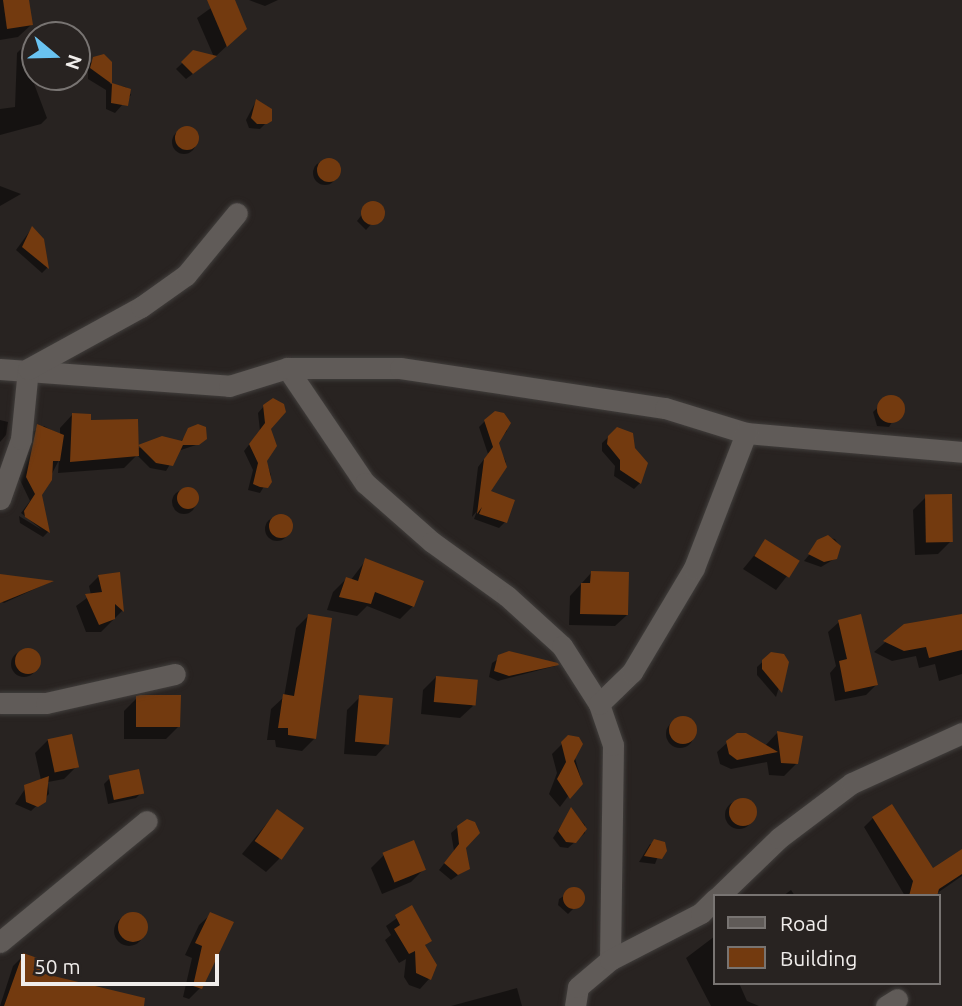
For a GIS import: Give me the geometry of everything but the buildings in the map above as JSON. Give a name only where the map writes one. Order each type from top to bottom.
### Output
[{"type":"street","points":[[28,369],[141,307],[186,275],[237,213]]},
{"type":"street","points":[[287,368],[365,483],[432,542],[507,596],[562,646],[599,704],[613,745],[610,960]]},
{"type":"street","points":[[0,369],[229,386],[287,368],[400,368],[665,408],[746,433],[962,452]]},
{"type":"street","points":[[0,499],[22,439],[28,369]]},
{"type":"street","points":[[599,704],[632,672],[694,568],[746,433]]},
{"type":"street","points":[[0,703],[46,704],[175,674]]},
{"type":"street","points":[[720,894],[779,838],[852,783],[962,733]]},
{"type":"street","points":[[0,942],[147,821]]},
{"type":"street","points":[[575,1006],[578,987],[610,960],[701,913],[713,901]]}]
